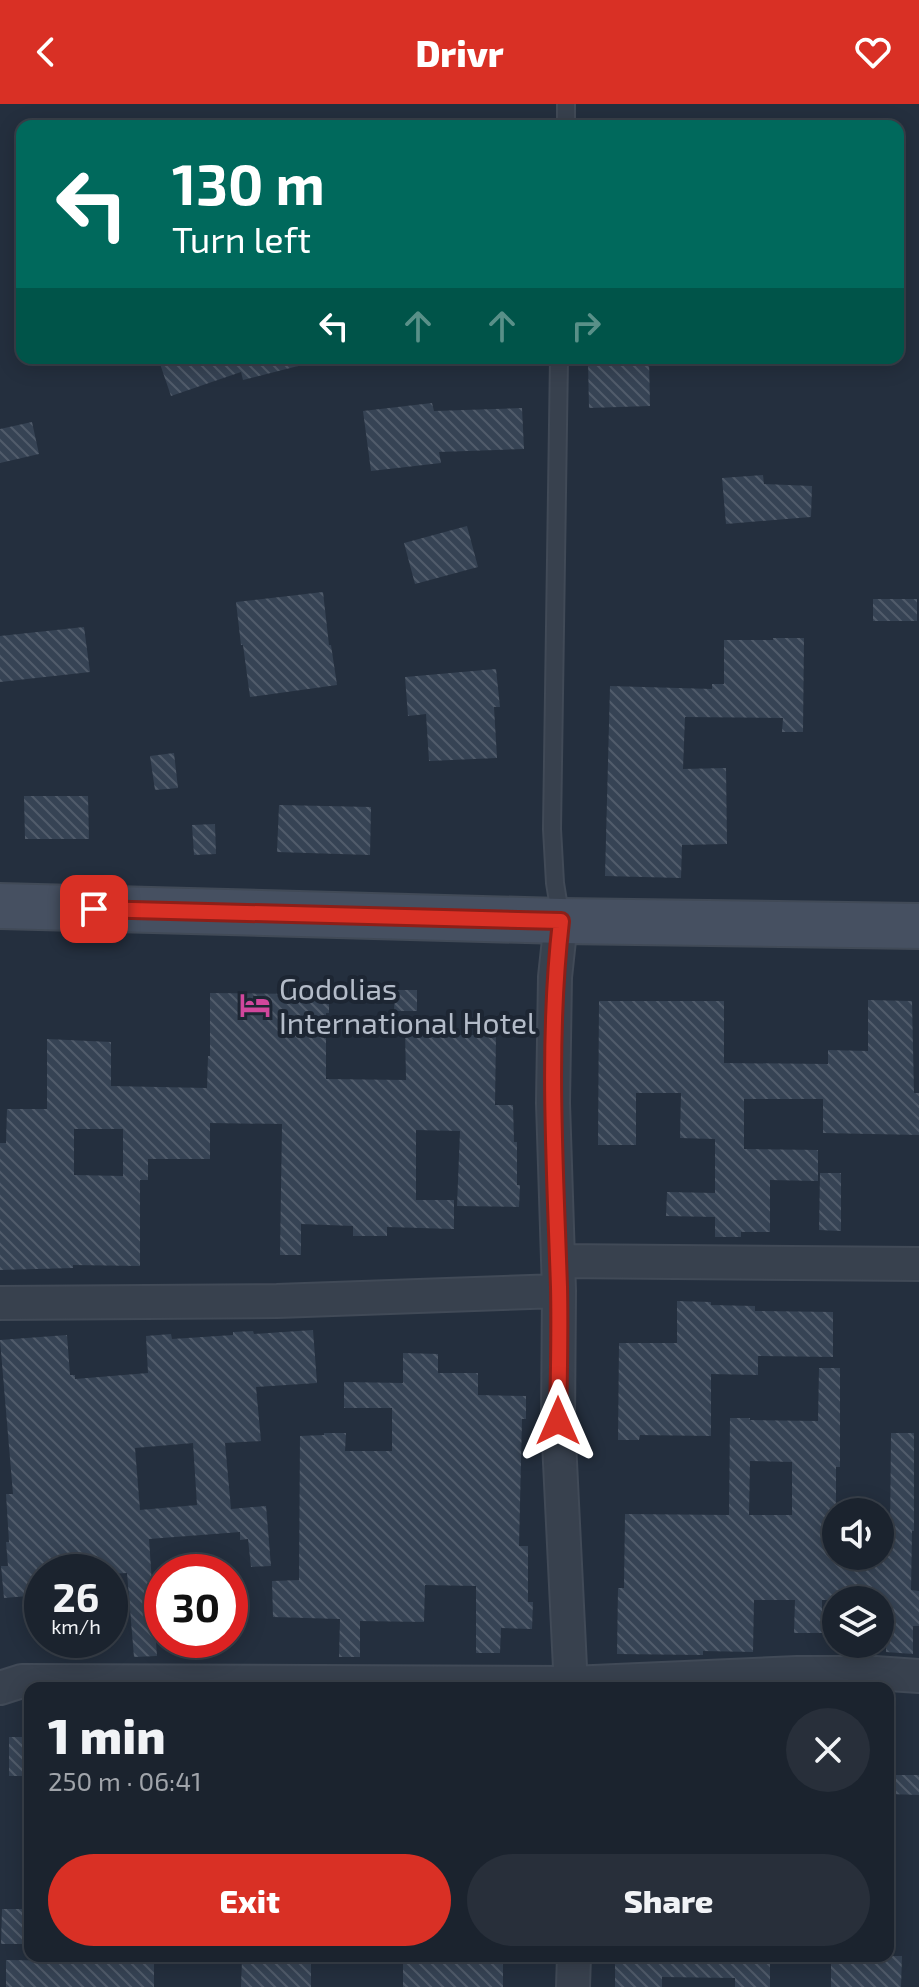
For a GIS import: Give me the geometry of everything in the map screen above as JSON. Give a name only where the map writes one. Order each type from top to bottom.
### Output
[{"type":"main road","points":[[0,906],[561,921],[919,926]]},
{"type":"street","points":[[561,921],[555,977],[553,1103],[558,1421],[571,1682]]},
{"type":"street","points":[[0,1303],[277,1301],[558,1276],[919,1264]]},
{"type":"street","points":[[641,1682],[797,1673],[919,1676]]},
{"type":"street","points":[[0,1688],[22,1681],[132,1682]]},
{"type":"street","points":[[573,1987],[574,1962]]},
{"type":"lane","points":[[559,364],[552,829],[561,921]]},
{"type":"building","points":[[160,364],[302,364],[243,380],[241,372],[171,396]]},
{"type":"building","points":[[588,364],[649,364],[650,406],[589,408]]},
{"type":"building","points":[[432,403],[434,411],[522,408],[524,449],[439,452],[441,463],[371,471],[363,411]]},
{"type":"building","points":[[32,422],[39,454],[0,463],[0,429]]},
{"type":"building","points":[[763,475],[764,484],[812,486],[811,517],[726,524],[722,478]]},
{"type":"building","points":[[467,526],[478,567],[415,584],[404,543]]},
{"type":"building","points":[[323,592],[337,685],[250,697],[236,602]]},
{"type":"building","points":[[873,599],[917,599],[917,621],[873,621]]},
{"type":"building","points":[[84,627],[90,672],[0,682],[0,636]]},
{"type":"building","points":[[804,638],[803,732],[782,732],[783,718],[685,717],[683,769],[726,768],[727,844],[682,845],[681,878],[605,876],[610,686],[712,689],[712,684],[724,684],[724,640]]},
{"type":"building","points":[[496,669],[500,707],[494,707],[497,758],[429,761],[426,714],[408,716],[405,677]]},
{"type":"building","points":[[174,753],[178,788],[155,790],[150,756]]},
{"type":"building","points":[[24,796],[88,796],[89,839],[25,839]]},
{"type":"building","points":[[279,805],[371,807],[370,855],[277,852]]},
{"type":"building","points":[[215,824],[216,854],[194,855],[192,825]]},
{"type":"building","points":[[305,990],[329,990],[326,1079],[406,1080],[405,1029],[449,1029],[449,1035],[496,1035],[495,1105],[513,1105],[519,1207],[457,1206],[460,1131],[416,1130],[416,1200],[454,1200],[454,1229],[387,1227],[387,1236],[353,1236],[353,1226],[301,1224],[301,1255],[280,1255],[282,1124],[210,1123],[210,1159],[148,1159],[148,1180],[140,1180],[140,1266],[73,1265],[73,1268],[0,1270],[0,1143],[6,1143],[7,1109],[47,1109],[47,1039],[111,1042],[111,1086],[207,1088],[210,993],[305,994]],"holes":[[[74,1129],[123,1129],[123,1176],[74,1175]]]},
{"type":"building","points":[[395,990],[417,990],[417,1011],[394,1011]]},
{"type":"building","points":[[868,1000],[912,1001],[914,1093],[919,1093],[919,1135],[823,1133],[823,1099],[744,1099],[744,1149],[818,1150],[818,1181],[770,1180],[770,1232],[741,1232],[741,1237],[715,1237],[715,1217],[666,1216],[667,1192],[715,1193],[715,1139],[680,1138],[681,1093],[636,1093],[636,1145],[598,1145],[599,1001],[724,1001],[724,1063],[828,1064],[828,1050],[868,1051]]},
{"type":"building","points":[[820,1173],[841,1173],[841,1231],[819,1230]]},
{"type":"building","points":[[677,1301],[755,1306],[755,1311],[833,1312],[833,1357],[758,1356],[758,1375],[711,1374],[711,1436],[640,1435],[639,1440],[618,1440],[619,1343],[677,1343]]},
{"type":"building","points":[[313,1330],[317,1383],[256,1387],[261,1441],[225,1443],[231,1509],[266,1506],[271,1566],[251,1567],[248,1539],[240,1540],[240,1532],[149,1539],[150,1554],[144,1554],[144,1657],[134,1657],[128,1554],[24,1554],[24,1596],[4,1598],[1,1566],[8,1566],[6,1542],[9,1542],[6,1494],[13,1494],[0,1340],[67,1335],[70,1375],[75,1375],[75,1379],[148,1373],[146,1336],[171,1334],[172,1339],[253,1331],[254,1334]],"holes":[[[193,1443],[197,1505],[140,1510],[135,1448]]]},
{"type":"building","points":[[403,1353],[438,1354],[438,1373],[478,1373],[478,1395],[526,1396],[526,1419],[522,1419],[519,1546],[528,1546],[528,1602],[533,1602],[532,1629],[501,1628],[500,1653],[476,1653],[476,1586],[425,1585],[424,1622],[360,1621],[360,1657],[339,1657],[340,1619],[273,1617],[272,1581],[299,1580],[300,1436],[346,1433],[345,1451],[392,1451],[392,1408],[344,1408],[344,1382],[403,1383]]},
{"type":"building","points":[[819,1368],[840,1368],[840,1467],[836,1467],[836,1498],[822,1498],[822,1570],[894,1570],[891,1433],[914,1433],[911,1590],[919,1591],[919,1626],[913,1626],[913,1654],[894,1653],[894,1586],[822,1586],[822,1633],[794,1633],[795,1600],[754,1600],[753,1652],[617,1654],[618,1588],[624,1588],[625,1514],[729,1515],[730,1418],[818,1421]],"holes":[[[750,1461],[792,1462],[792,1515],[749,1515]]]},
{"type":"building","points":[[9,1737],[24,1737],[24,1776],[9,1776]]},
{"type":"building","points":[[894,1775],[919,1775],[919,1795],[894,1794]]},
{"type":"building","points":[[2,1909],[24,1909],[23,1944],[1,1944]]},
{"type":"building","points":[[894,1956],[902,1956],[901,1987],[831,1987],[831,1962],[894,1962]]},
{"type":"building","points":[[6,1960],[154,1962],[154,1987],[6,1987]]},
{"type":"building","points":[[242,1962],[311,1962],[311,1987],[241,1987]]},
{"type":"building","points":[[403,1962],[503,1962],[503,1987],[403,1987]]},
{"type":"building","points":[[615,1962],[770,1962],[770,1987],[735,1987],[735,1978],[662,1977],[662,1987],[615,1987]]},
{"type":"place","name":"Godolias International Hotel","points":[[255,1005]]},
{"type":"route","points":[[94,909],[561,921],[555,977],[553,1103],[559,1291],[558,1421]]}]
